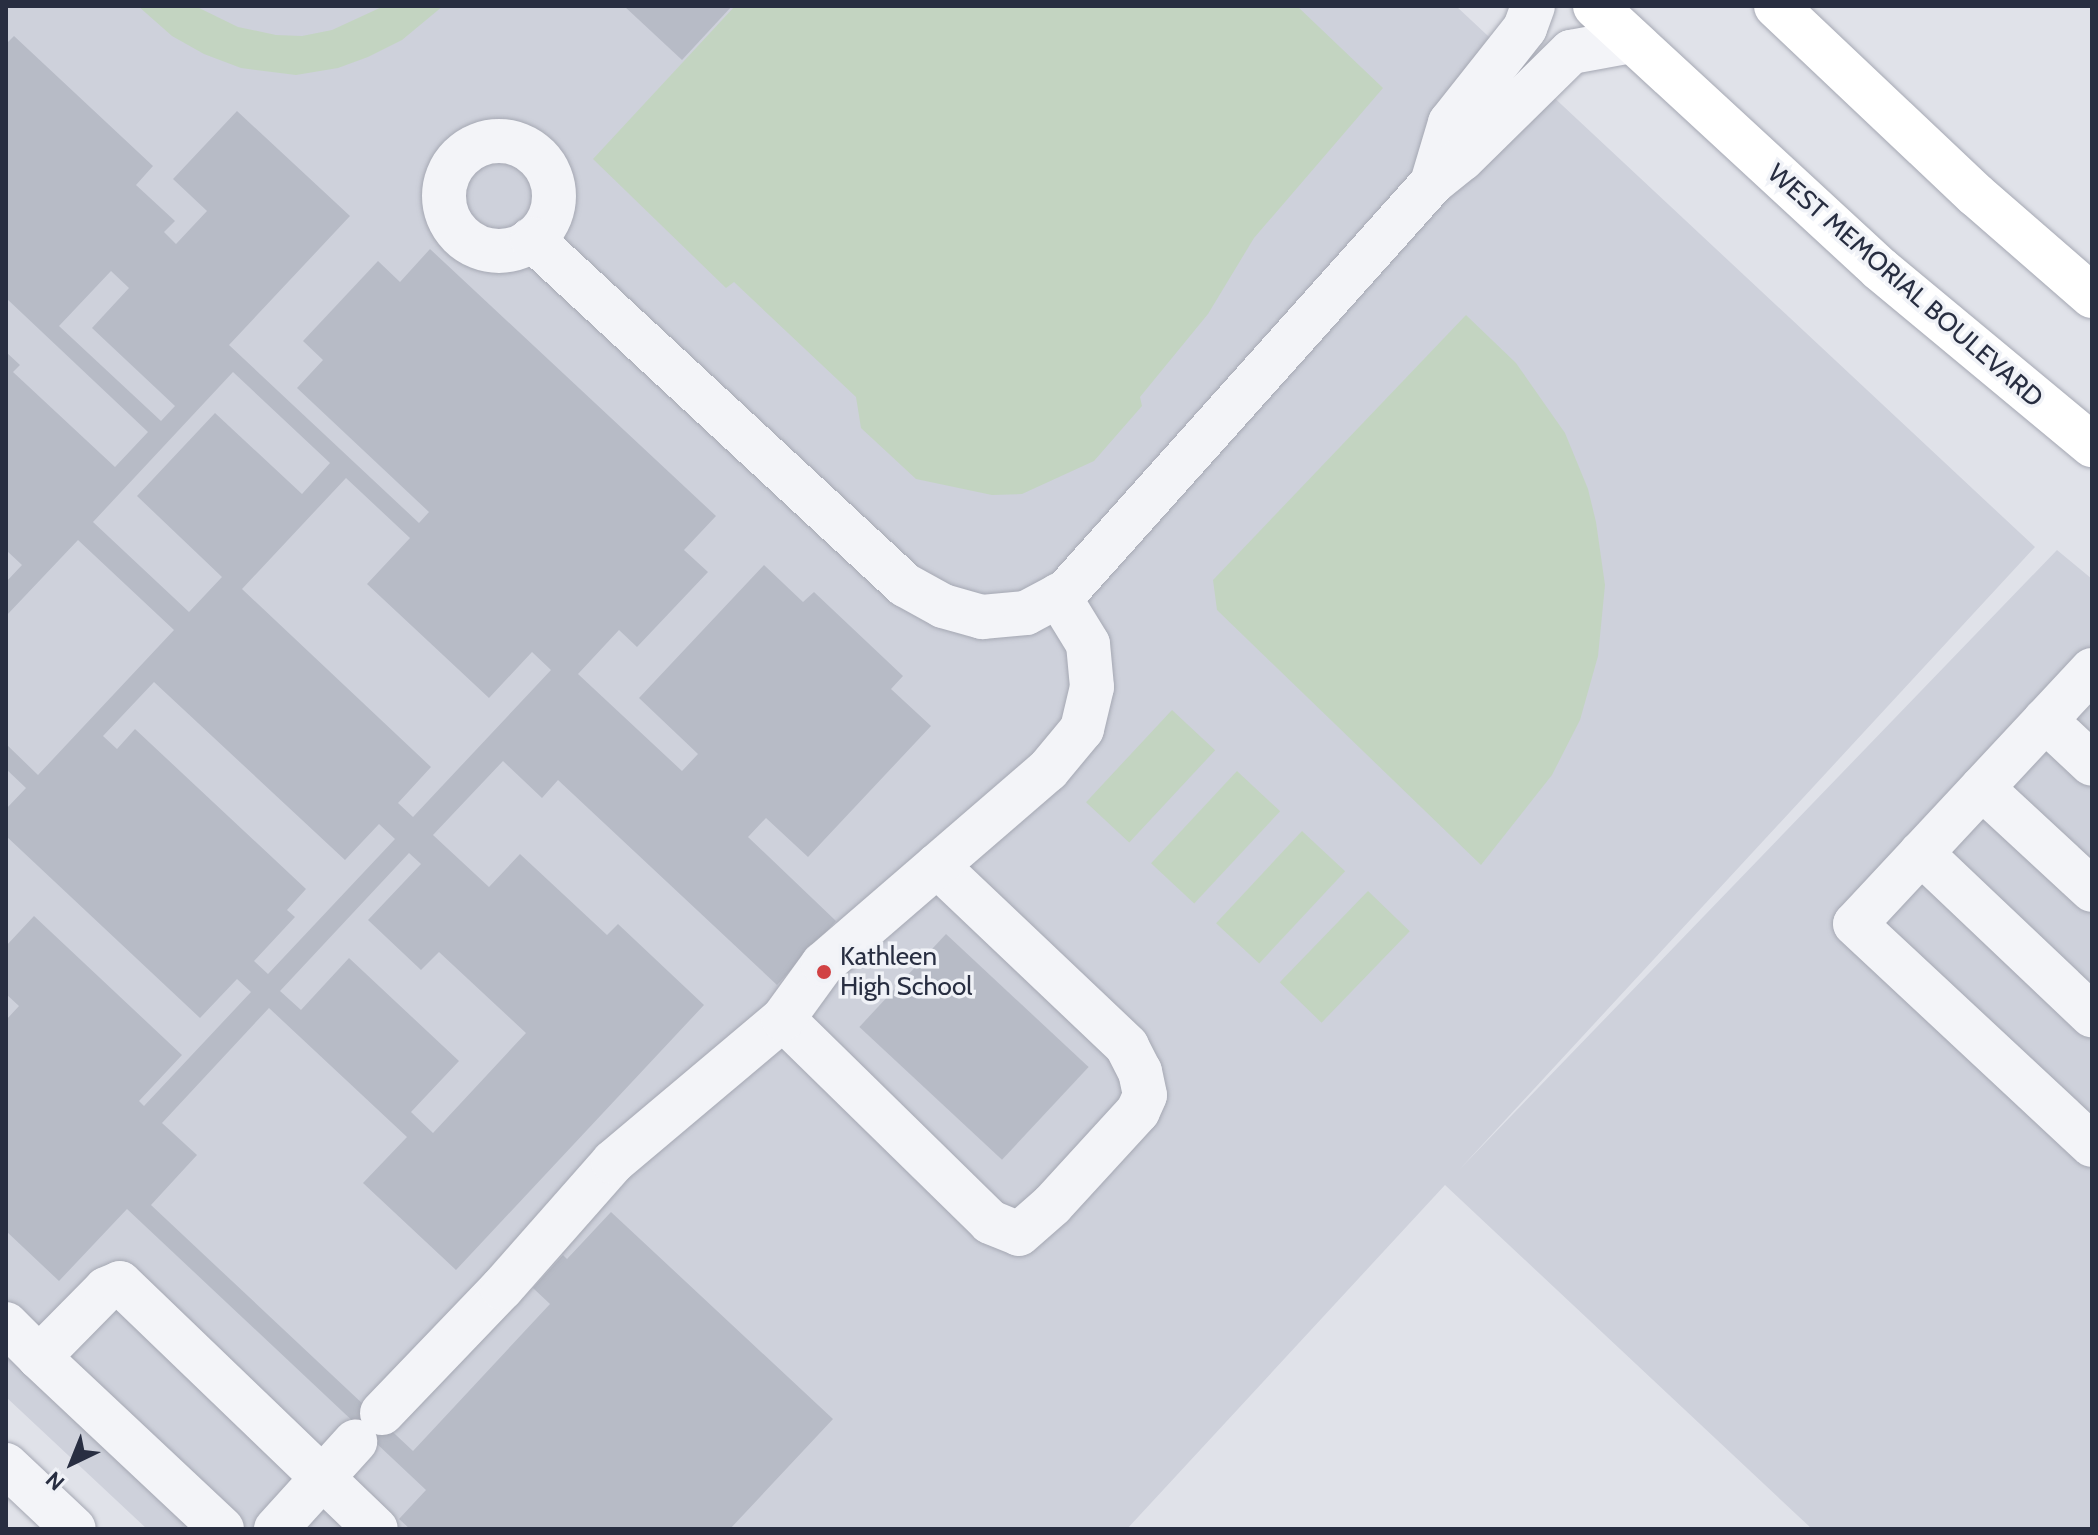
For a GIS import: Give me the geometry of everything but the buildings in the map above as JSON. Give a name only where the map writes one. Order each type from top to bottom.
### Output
[{"type":"main road","name":"WEST MEMORIAL BOULEVARD","points":[[1595,6],[1880,269],[2092,445]]},
{"type":"main road","points":[[1791,11],[1976,195],[2092,296]]},
{"type":"street","points":[[1432,183],[1450,123],[1525,28],[1533,6]]},
{"type":"street","points":[[532,239],[905,585],[943,606],[982,617],[1026,613],[1067,591],[1432,183],[1462,159],[1571,52],[1631,41]]},
{"type":"street","points":[[2015,384],[2092,457]]},
{"type":"street","points":[[276,1529],[502,1288],[613,1162],[783,1019],[823,964],[1048,770],[1082,729],[1092,687],[1088,644],[1058,595]]},
{"type":"street","points":[[2092,670],[1855,924],[2092,1145]]},
{"type":"street","points":[[2045,720],[2092,764]]},
{"type":"street","points":[[1982,788],[2092,890]]},
{"type":"street","points":[[1921,853],[2092,1015]]},
{"type":"street","points":[[783,1019],[990,1222],[1019,1234],[1052,1205],[1138,1111],[1145,1095],[1140,1072],[1127,1046],[937,866]]},
{"type":"street","points":[[39,1357],[106,1289],[120,1283],[376,1529]]},
{"type":"street","points":[[6,1324],[222,1529]]},
{"type":"street","points":[[6,1465],[74,1529]]},
{"type":"shaded area","name":"Kathleen High School","points":[[6,6],[1456,6],[2035,547],[1459,1170],[2057,550],[2092,579],[2092,1529],[1812,1529],[1445,1185],[1127,1529],[147,1529],[6,1397]]},
{"type":"green space","points":[[138,6],[195,6],[238,27],[276,35],[302,36],[332,30],[384,6],[443,6],[402,40],[368,57],[338,68],[296,75],[241,68],[204,54],[172,36]]},
{"type":"green space","points":[[735,6],[1297,6],[1383,88],[1254,238],[1208,314],[1140,397],[1142,406],[1094,461],[1022,494],[992,495],[916,479],[861,428],[856,397],[734,282],[726,288],[593,159]]},
{"type":"green space","points":[[1466,315],[1516,363],[1565,433],[1588,489],[1605,585],[1598,656],[1580,720],[1552,775],[1481,865],[1217,610],[1213,580]]},
{"type":"green space","points":[[1172,710],[1215,750],[1129,842],[1086,802]]},
{"type":"green space","points":[[1237,771],[1280,811],[1194,903],[1151,863]]},
{"type":"green space","points":[[1302,831],[1345,871],[1259,963],[1216,923]]},
{"type":"green space","points":[[1368,891],[1410,931],[1322,1023],[1280,982]]},
{"type":"place","name":"Kathleen High School","points":[[824,972]]}]
